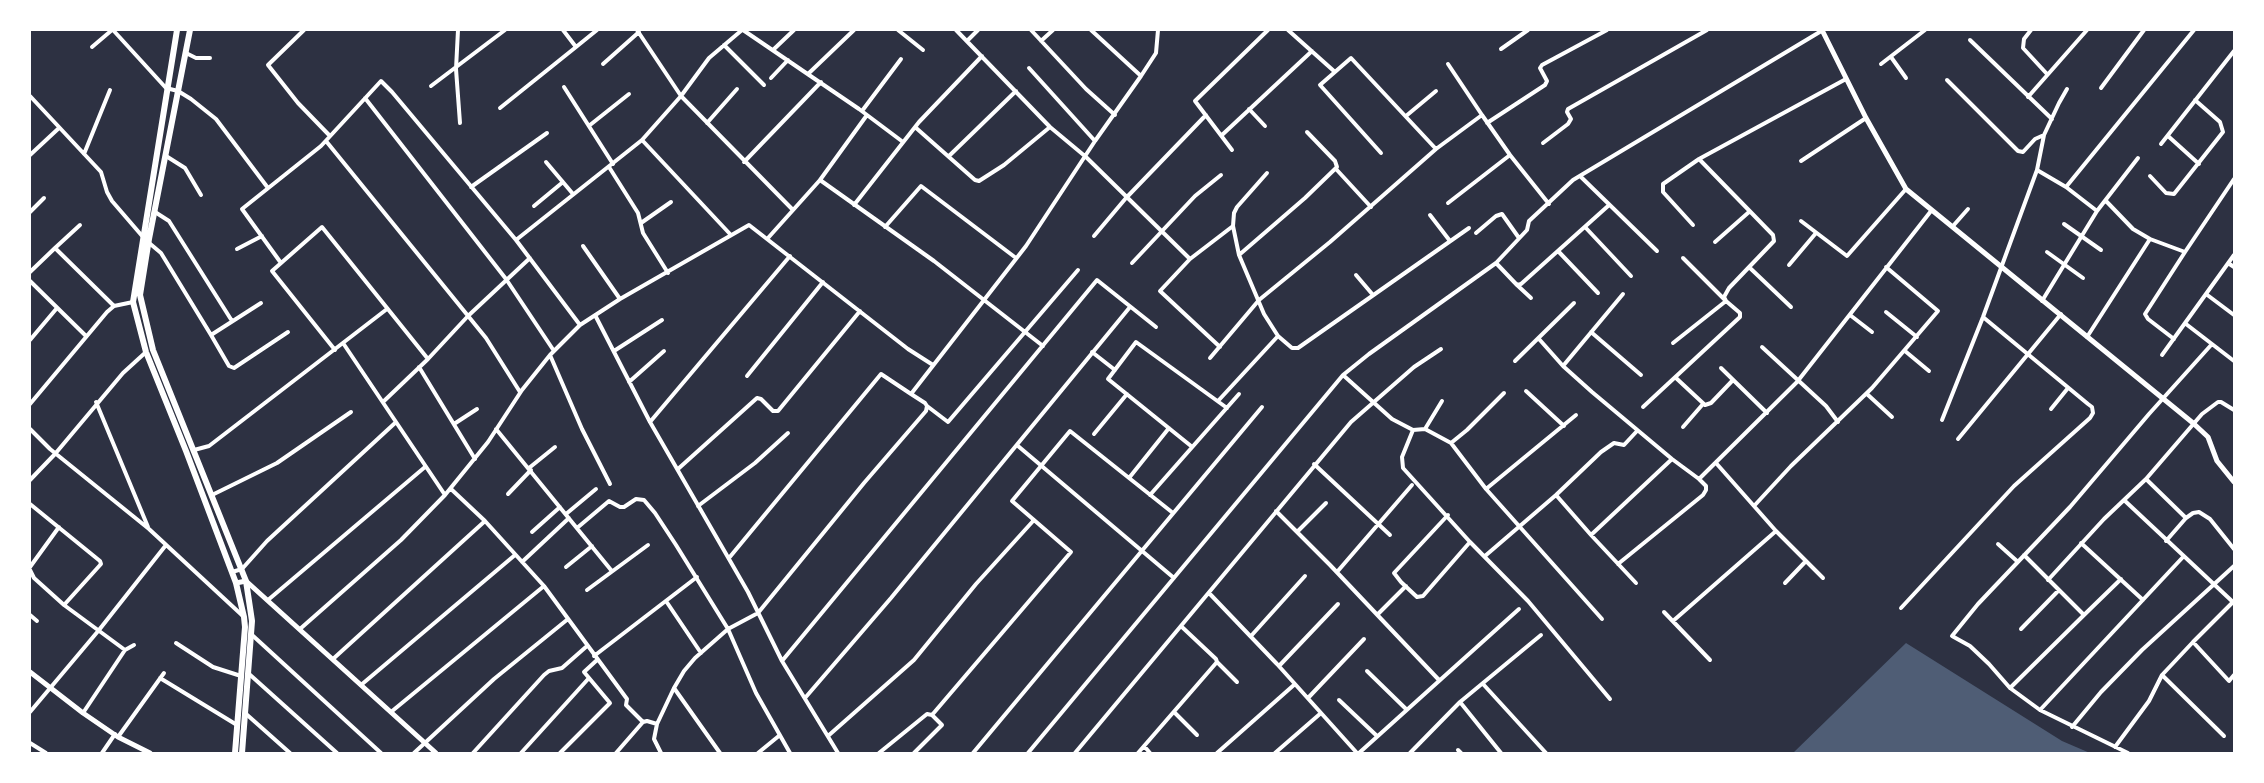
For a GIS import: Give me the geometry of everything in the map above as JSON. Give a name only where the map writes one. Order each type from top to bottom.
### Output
[{"type":"main road","points":[[177,30],[142,236],[133,302],[146,352],[232,572],[244,617],[245,627],[234,753]]},
{"type":"main road","points":[[190,30],[140,295],[153,350],[246,581],[252,621],[243,752]]},
{"type":"street","points":[[92,47],[112,30],[166,88],[178,91],[191,99],[216,119],[268,188]]},
{"type":"street","points":[[304,30],[268,65],[298,103],[330,136]]},
{"type":"street","points":[[458,30],[456,68],[460,123]]},
{"type":"street","points":[[431,86],[505,30]]},
{"type":"street","points":[[563,30],[576,47]]},
{"type":"street","points":[[500,108],[597,30]]},
{"type":"street","points":[[516,240],[642,140],[681,96],[709,58],[742,30],[821,82],[903,142]]},
{"type":"street","points":[[773,50],[794,30]]},
{"type":"street","points":[[808,74],[854,30]]},
{"type":"street","points":[[898,30],[923,50]]},
{"type":"street","points":[[956,30],[1050,127],[1086,157],[1190,259]]},
{"type":"street","points":[[968,41],[978,30]]},
{"type":"street","points":[[1031,30],[1086,89],[1115,115]]},
{"type":"street","points":[[1041,41],[1053,30]]},
{"type":"street","points":[[1091,30],[1141,76]]},
{"type":"street","points":[[912,394],[1034,234],[1095,141],[1115,115],[1156,53],[1158,30]]},
{"type":"street","points":[[1232,150],[1195,101],[1268,30]]},
{"type":"street","points":[[1288,30],[1335,72]]},
{"type":"street","points":[[1501,49],[1528,30]]},
{"type":"street","points":[[1487,123],[1544,85],[1547,81],[1540,68],[1542,65],[1607,30]]},
{"type":"street","points":[[1543,143],[1568,124],[1571,119],[1567,112],[1568,109],[1707,30]]},
{"type":"street","points":[[1028,753],[1343,375],[1369,354],[1496,263],[1527,230],[1529,221],[1580,176],[1822,30],[1866,118],[1906,190],[1953,226],[2042,301],[2194,423],[2208,437],[2217,461],[2234,482]]},
{"type":"street","points":[[1881,64],[1925,30]]},
{"type":"street","points":[[2031,30],[2024,39],[2023,48],[2047,74]]},
{"type":"street","points":[[2028,97],[2087,30]]},
{"type":"street","points":[[2101,88],[2144,30]]},
{"type":"street","points":[[2066,187],[2194,30]]},
{"type":"street","points":[[603,64],[638,31],[681,96],[793,210]]},
{"type":"street","points":[[1970,40],[2052,119]]},
{"type":"street","points":[[724,45],[764,85]]},
{"type":"street","points":[[1222,135],[1312,51]]},
{"type":"street","points":[[2161,144],[2234,51]]},
{"type":"street","points":[[186,54],[196,58],[210,58]]},
{"type":"street","points":[[854,205],[915,126],[982,56]]},
{"type":"street","points":[[1891,57],[1906,78]]},
{"type":"street","points":[[862,111],[901,58]]},
{"type":"street","points":[[1381,153],[1320,85],[1351,58],[1436,149]]},
{"type":"street","points":[[771,78],[788,60]]},
{"type":"street","points":[[1448,64],[1510,155],[1549,204]]},
{"type":"street","points":[[1029,68],[1095,141]]},
{"type":"street","points":[[1693,225],[1662,188],[1662,184],[1699,159],[1846,79]]},
{"type":"street","points":[[1947,80],[2018,151],[2023,152],[2035,139],[2044,135]]},
{"type":"street","points":[[281,263],[242,209],[326,141],[381,81],[516,240],[580,325]]},
{"type":"street","points":[[744,162],[821,82]]},
{"type":"street","points":[[564,87],[590,125],[638,213],[643,233],[668,273]]},
{"type":"street","points":[[707,123],[737,89]]},
{"type":"street","points":[[1942,420],[2002,267],[2037,170],[2044,135],[2067,89]]},
{"type":"street","points":[[84,154],[110,90]]},
{"type":"street","points":[[949,156],[1016,91]]},
{"type":"street","points":[[1406,116],[1436,91]]},
{"type":"street","points":[[590,125],[629,94]]},
{"type":"street","points":[[30,96],[101,172],[112,201],[142,236],[161,253],[229,366],[234,368],[288,332]]},
{"type":"street","points":[[365,98],[506,279],[554,351]]},
{"type":"street","points":[[2150,176],[2166,193],[2171,195],[2199,164],[2222,132],[2223,128],[2220,122],[2195,100]]},
{"type":"street","points":[[1249,108],[1265,126]]},
{"type":"street","points":[[768,238],[820,180],[868,115]]},
{"type":"street","points":[[1094,236],[1126,198],[1206,115]]},
{"type":"street","points":[[1210,358],[1259,300],[1371,207],[1436,149],[1482,115]]},
{"type":"street","points":[[1801,161],[1866,118]]},
{"type":"street","points":[[915,126],[975,180],[983,181],[1050,127]]},
{"type":"street","points":[[30,155],[59,128]]},
{"type":"street","points":[[1307,132],[1335,162],[1337,165],[1336,169],[1371,207]]},
{"type":"street","points":[[471,187],[546,133]]},
{"type":"street","points":[[2168,136],[2199,164]]},
{"type":"street","points":[[642,140],[730,234]]},
{"type":"street","points":[[326,141],[486,338],[520,392]]},
{"type":"street","points":[[1448,203],[1510,155]]},
{"type":"street","points":[[166,156],[185,168],[201,195]]},
{"type":"street","points":[[2042,301],[2083,237],[2097,211],[2138,158]]},
{"type":"street","points":[[1673,343],[1725,300],[1730,288],[1774,241],[1773,235],[1699,159]]},
{"type":"street","points":[[546,162],[573,194]]},
{"type":"street","points":[[1239,255],[1306,198],[1336,169]]},
{"type":"street","points":[[2037,170],[2066,187],[2097,211]]},
{"type":"street","points":[[1267,173],[1237,206],[1232,226],[1239,255],[1264,314],[1278,336],[1292,348],[1298,348],[1468,228]]},
{"type":"street","points":[[1132,263],[1194,196],[1221,175]]},
{"type":"street","points":[[1580,176],[1608,206],[1657,251]]},
{"type":"street","points":[[2174,339],[2145,314],[2234,179]]},
{"type":"street","points":[[820,180],[984,300],[1043,346]]},
{"type":"street","points":[[534,206],[562,182]]},
{"type":"street","points":[[885,227],[921,186],[1016,258]]},
{"type":"street","points":[[1801,221],[1847,256],[1906,190]]},
{"type":"street","points":[[30,212],[44,198]]},
{"type":"street","points":[[2106,201],[2133,229],[2150,239],[2185,252]]},
{"type":"street","points":[[642,223],[670,202]]},
{"type":"street","points":[[1517,285],[1521,284],[1608,206]]},
{"type":"street","points":[[1953,226],[1968,209]]},
{"type":"street","points":[[1699,479],[1798,382],[1886,267],[1932,211]]},
{"type":"street","points":[[155,212],[169,221],[232,321]]},
{"type":"street","points":[[1715,242],[1750,212]]},
{"type":"street","points":[[1476,233],[1496,216],[1502,214],[1519,238]]},
{"type":"street","points":[[1430,215],[1450,241]]},
{"type":"street","points":[[2064,224],[2101,250]]},
{"type":"street","points":[[30,272],[80,225]]},
{"type":"street","points":[[300,629],[401,540],[445,496],[475,459],[520,392],[550,355],[580,325],[730,234],[751,225],[908,349],[933,365]]},
{"type":"street","points":[[1220,347],[1160,291],[1190,259],[1232,226]]},
{"type":"street","points":[[334,350],[272,271],[322,227],[428,359]]},
{"type":"street","points":[[1584,227],[1631,276]]},
{"type":"street","points":[[1789,265],[1816,233]]},
{"type":"street","points":[[237,249],[262,236]]},
{"type":"street","points":[[2087,337],[2150,239]]},
{"type":"street","points":[[583,246],[620,299]]},
{"type":"street","points":[[55,248],[114,306]]},
{"type":"street","points":[[1558,250],[1598,293]]},
{"type":"street","points":[[2048,252],[2083,278]]},
{"type":"street","points":[[2162,355],[2234,255]]},
{"type":"street","points":[[650,422],[790,256]]},
{"type":"street","points":[[384,401],[428,359],[468,316],[530,258]]},
{"type":"street","points":[[1643,407],[1740,317],[1740,313],[1683,258]]},
{"type":"street","points":[[1496,263],[1531,298]]},
{"type":"street","points":[[2228,263],[2234,267]]},
{"type":"street","points":[[1754,506],[1791,466],[1867,394],[1938,311],[1886,267]]},
{"type":"street","points":[[1750,268],[1790,307]]},
{"type":"street","points":[[729,558],[881,374],[912,394],[948,422],[1078,270]]},
{"type":"street","points":[[1356,275],[1373,295]]},
{"type":"street","points":[[782,661],[1097,280],[1156,327]]},
{"type":"street","points":[[30,281],[86,336]]},
{"type":"street","points":[[747,376],[824,282]]},
{"type":"street","points":[[1563,366],[1622,294]]},
{"type":"street","points":[[2206,294],[2234,315]]},
{"type":"street","points":[[30,404],[107,312],[114,306],[133,302]]},
{"type":"street","points":[[211,336],[260,303]]},
{"type":"street","points":[[1515,361],[1574,303]]},
{"type":"street","points":[[806,698],[1018,446],[1130,307]]},
{"type":"street","points":[[30,340],[57,308]]},
{"type":"street","points":[[194,450],[209,446],[387,309]]},
{"type":"street","points":[[678,469],[757,398],[764,400],[773,410],[778,412],[860,312]]},
{"type":"street","points":[[1886,312],[1918,336]]},
{"type":"street","points":[[1958,439],[2060,314]]},
{"type":"street","points":[[1850,315],[1872,332]]},
{"type":"street","points":[[595,316],[650,422],[729,558],[782,661],[838,753]]},
{"type":"street","points":[[1901,608],[2014,486],[2090,418],[2093,413],[2092,407],[1983,317]]},
{"type":"street","points":[[614,351],[662,320]]},
{"type":"street","points":[[2186,324],[2234,361]]},
{"type":"street","points":[[1591,332],[1642,375]]},
{"type":"street","points":[[1218,402],[1278,336]]},
{"type":"street","points":[[1538,339],[1563,366],[1672,460],[1706,486],[1703,494],[1618,564]]},
{"type":"street","points":[[1192,446],[1108,379],[1136,342],[1226,408]]},
{"type":"street","points":[[343,343],[384,401],[395,423],[445,496]]},
{"type":"street","points":[[2128,753],[2040,710],[2010,688],[1970,646],[1952,636],[1978,604],[2070,507],[2212,344]]},
{"type":"street","points":[[1762,347],[1826,406],[1838,422]]},
{"type":"street","points":[[1075,753],[1182,627],[1314,464],[1351,422],[1414,367],[1441,349]]},
{"type":"street","points":[[629,382],[664,351]]},
{"type":"street","points":[[1905,351],[1929,371]]},
{"type":"street","points":[[30,480],[55,454],[96,402],[146,352]]},
{"type":"street","points":[[1092,352],[1114,370]]},
{"type":"street","points":[[550,355],[582,429],[610,484]]},
{"type":"street","points":[[419,367],[475,459]]},
{"type":"street","points":[[1721,368],[1766,413]]},
{"type":"street","points":[[1343,375],[1392,419],[1413,430],[1419,431],[1424,429],[1442,401]]},
{"type":"street","points":[[1676,378],[1704,404]]},
{"type":"street","points":[[1683,427],[1704,404],[1711,403],[1733,380]]},
{"type":"street","points":[[2051,409],[2068,388]]},
{"type":"street","points":[[1526,391],[1564,426]]},
{"type":"street","points":[[1451,443],[1504,393]]},
{"type":"street","points":[[1094,434],[1127,394]]},
{"type":"street","points":[[1150,495],[1240,394]]},
{"type":"street","points":[[1867,394],[1892,417]]},
{"type":"street","points":[[96,402],[148,530]]},
{"type":"street","points":[[2048,580],[2081,543],[2146,479],[2202,414],[2218,402],[2234,410]]},
{"type":"street","points":[[661,753],[654,739],[657,724],[684,671],[701,652],[728,629],[758,613],[864,483],[926,411],[927,406]]},
{"type":"street","points":[[973,753],[1262,407]]},
{"type":"street","points":[[454,424],[477,409]]},
{"type":"street","points":[[212,495],[277,463],[351,412]]},
{"type":"street","points":[[1486,489],[1576,415]]},
{"type":"street","points":[[232,572],[242,569],[267,541],[395,423]]},
{"type":"street","points":[[1129,478],[1169,428]]},
{"type":"street","points":[[496,429],[611,570]]},
{"type":"street","points":[[1424,429],[1451,443],[1486,489],[1602,618]]},
{"type":"street","points":[[30,430],[55,454],[166,545],[244,617]]},
{"type":"street","points":[[1413,430],[1402,457],[1403,468],[1448,515],[1470,542],[1534,608],[1610,699]]},
{"type":"street","points":[[932,715],[1071,552],[1012,502],[1070,431],[1173,513]]},
{"type":"street","points":[[1485,556],[1556,495],[1605,449],[1614,443],[1624,445],[1638,431]]},
{"type":"street","points":[[698,506],[755,463],[788,433]]},
{"type":"street","points":[[508,494],[530,469],[555,446]]},
{"type":"street","points":[[1018,446],[1174,578]]},
{"type":"street","points":[[1591,535],[1672,460]]},
{"type":"street","points":[[1716,463],[1776,532],[1823,578]]},
{"type":"street","points":[[1314,464],[1390,535]]},
{"type":"street","points":[[268,600],[425,467]]},
{"type":"street","points":[[2146,479],[2186,518]]},
{"type":"street","points":[[1337,572],[1412,485]]},
{"type":"street","points":[[451,489],[485,521],[544,586],[627,699],[626,705],[643,722]]},
{"type":"street","points":[[566,514],[596,489]]},
{"type":"street","points":[[1556,495],[1636,583]]},
{"type":"street","points":[[577,528],[609,501],[624,507],[636,498],[642,498],[655,513],[728,629],[756,693],[790,753]]},
{"type":"street","points":[[2116,747],[2149,701],[2162,675],[2233,603],[2124,500]]},
{"type":"street","points":[[1297,532],[1326,503]]},
{"type":"street","points":[[30,504],[101,562],[64,605]]},
{"type":"street","points":[[532,532],[560,507]]},
{"type":"street","points":[[1276,511],[1378,614],[1439,680]]},
{"type":"street","points":[[2166,541],[2186,518],[2193,513],[2199,512],[2210,519],[2234,549]]},
{"type":"street","points":[[1448,515],[1394,573],[1417,597],[1423,596],[1470,542]]},
{"type":"street","points":[[522,562],[569,518]]},
{"type":"street","points":[[828,736],[914,660],[976,584],[1034,520]]},
{"type":"street","points":[[332,659],[485,521]]},
{"type":"street","points":[[58,526],[30,568],[34,578],[64,605],[125,650]]},
{"type":"street","points":[[1673,621],[1776,532]]},
{"type":"street","points":[[2081,543],[2143,600]]},
{"type":"street","points":[[1998,544],[2018,562]]},
{"type":"street","points":[[30,712],[99,630],[166,545]]},
{"type":"street","points":[[587,590],[611,570],[648,545]]},
{"type":"street","points":[[566,567],[592,546]]},
{"type":"street","points":[[361,685],[515,554]]},
{"type":"street","points":[[2024,555],[2084,615]]},
{"type":"street","points":[[2040,710],[2183,557]]},
{"type":"street","points":[[1785,583],[1806,562]]},
{"type":"street","points":[[2072,727],[2101,692],[2142,650],[2234,566]]},
{"type":"street","points":[[1251,636],[1305,576]]},
{"type":"street","points":[[560,753],[610,703],[584,671],[596,658],[697,577]]},
{"type":"street","points":[[2010,688],[2121,579]]},
{"type":"street","points":[[236,583],[246,581],[436,753]]},
{"type":"street","points":[[391,712],[544,586]]},
{"type":"street","points":[[1378,614],[1406,586]]},
{"type":"street","points":[[2021,629],[2059,590]]},
{"type":"street","points":[[1209,593],[1358,753],[1519,609]]},
{"type":"street","points":[[666,601],[701,652]]},
{"type":"street","points":[[1279,666],[1338,604]]},
{"type":"street","points":[[1664,612],[1710,660]]},
{"type":"street","points":[[30,615],[37,621]]},
{"type":"street","points":[[414,753],[494,679],[568,619]]},
{"type":"street","points":[[1182,627],[1237,682]]},
{"type":"street","points":[[251,634],[381,753]]},
{"type":"street","points":[[1410,753],[1460,702],[1541,635]]},
{"type":"street","points":[[1308,698],[1364,638]]},
{"type":"street","points":[[2193,642],[2234,685]]},
{"type":"street","points":[[176,643],[213,667],[241,676]]},
{"type":"street","points":[[83,713],[125,650],[134,645]]},
{"type":"street","points":[[473,753],[544,675],[549,671],[562,668],[587,646]]},
{"type":"street","points":[[1138,753],[1217,662]]},
{"type":"street","points":[[1367,671],[1406,709]]},
{"type":"street","points":[[30,672],[83,713],[116,735],[150,753]]},
{"type":"street","points":[[102,753],[164,673]]},
{"type":"street","points":[[248,673],[337,753]]},
{"type":"street","points":[[2162,675],[2224,736]]},
{"type":"street","points":[[2229,680],[2234,675]]},
{"type":"street","points":[[160,678],[237,725]]},
{"type":"street","points":[[522,753],[589,678]]},
{"type":"street","points":[[1218,753],[1294,684]]},
{"type":"street","points":[[1483,684],[1546,753]]},
{"type":"street","points":[[674,688],[720,753]]},
{"type":"street","points":[[1339,700],[1377,736]]},
{"type":"street","points":[[1460,702],[1501,753]]},
{"type":"street","points":[[1174,712],[1198,735]]},
{"type":"street","points":[[245,713],[290,753]]},
{"type":"street","points":[[1275,753],[1321,713]]},
{"type":"street","points":[[879,753],[927,714],[932,715],[942,725],[914,753]]},
{"type":"street","points":[[616,753],[643,722],[647,720],[657,724]]},
{"type":"street","points":[[758,753],[780,735]]},
{"type":"street","points":[[30,743],[46,753]]},
{"type":"street","points":[[1144,746],[1150,753]]},
{"type":"water","points":[[1906,643],[2062,741],[2090,753],[1793,753]]}]
